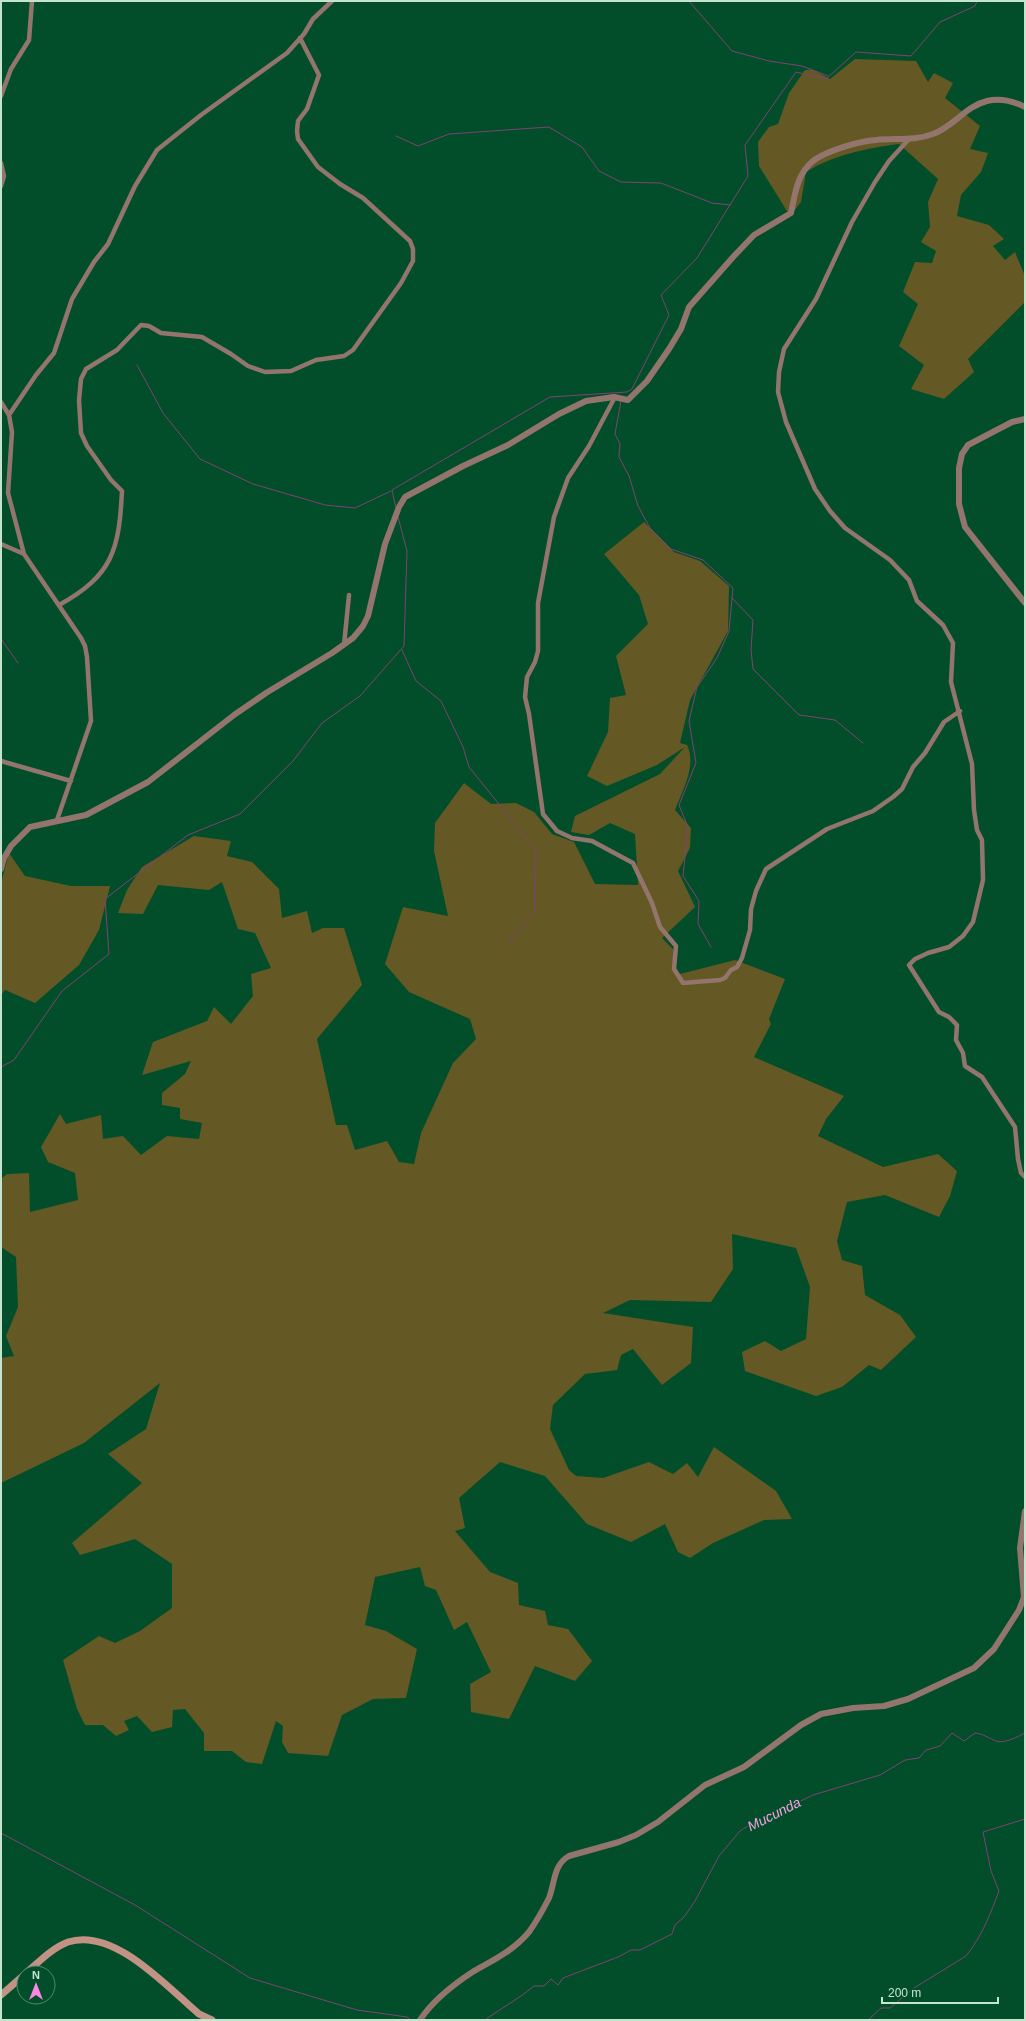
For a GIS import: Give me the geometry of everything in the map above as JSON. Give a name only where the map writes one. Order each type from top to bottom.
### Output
[{"type":"main road","points":[[36,1965],[46,1956],[67,1943],[76,1940],[96,1941],[127,1954],[199,2014],[212,2020]]},
{"type":"main road","points":[[1,1995],[16,1982]]},
{"type":"street","points":[[1,96],[11,69],[29,40],[32,1]]},
{"type":"street","points":[[9,415],[54,353],[72,299],[94,262],[108,244],[135,186],[157,150],[201,115],[279,59],[300,38],[314,19],[332,1]]},
{"type":"street","points":[[59,605],[92,584],[109,560],[116,545],[121,516],[122,491],[111,480],[87,446],[80,433],[79,400],[81,379],[86,369],[117,350],[141,325],[149,326],[161,333],[202,337],[248,366],[265,372],[291,371],[316,360],[344,356],[353,350],[401,283],[413,261],[413,249],[410,241],[363,198],[340,184],[318,167],[298,139],[298,121],[307,109],[320,75],[300,38]]},
{"type":"street","points":[[1,869],[11,846],[30,826],[92,812],[148,782],[234,715],[266,693],[344,645],[358,633],[368,616],[385,544],[398,507],[405,497],[463,466],[508,445],[559,414],[586,401],[616,398],[628,400],[647,381],[669,349],[681,329],[689,307],[754,235],[791,213],[801,174],[820,156],[874,140],[910,138],[935,134],[976,104],[986,101],[1006,100],[1025,107]]},
{"type":"street","points":[[910,138],[889,161],[875,182],[852,222],[816,299],[784,349],[778,372],[778,392],[786,422],[815,489],[830,511],[845,528],[890,560],[910,580],[917,601],[943,626],[952,637],[954,650],[951,682],[952,691],[960,711],[965,741],[972,764],[974,810],[977,830],[982,840],[982,880],[980,896],[973,922],[964,936],[949,947],[928,953],[915,959],[909,965],[909,969],[939,1012],[949,1017],[957,1025],[956,1040],[963,1053],[965,1066],[982,1077],[1015,1127],[1018,1159],[1021,1173],[1025,1177]]},
{"type":"street","points":[[1,163],[4,176],[1,186]]},
{"type":"street","points":[[616,398],[589,446],[568,478],[554,517],[538,603],[538,651],[527,677],[525,697],[530,714],[543,814],[556,831],[572,838],[592,841],[633,863],[652,903],[660,928],[676,946],[674,969],[683,983],[720,980],[725,978],[731,970],[737,967],[742,958],[750,930],[751,909],[756,891],[766,869],[827,828],[839,822],[873,811],[893,797],[902,789],[913,767],[925,753],[944,722],[960,711]]},
{"type":"street","points":[[1,402],[9,415],[12,432],[8,493],[24,554],[81,638],[85,646],[87,657],[90,721],[57,820]]},
{"type":"street","points":[[1025,419],[1012,422],[968,445],[962,454],[958,468],[959,504],[965,527],[1025,603]]},
{"type":"street","points":[[1,544],[24,554]]},
{"type":"street","points":[[344,645],[349,595]]},
{"type":"street","points":[[1,761],[71,781]]},
{"type":"street","points":[[420,2020],[427,2010],[445,1993],[461,1980],[512,1948],[528,1932],[548,1898],[554,1877],[562,1860],[569,1856],[612,1844],[636,1835],[658,1822],[706,1785],[744,1767],[801,1725],[821,1714],[841,1709],[884,1706],[908,1699],[962,1674],[984,1660],[994,1649],[1014,1620],[1024,1597],[1020,1548],[1025,1511]]},
{"type":"shaded area","points":[[855,59],[916,61],[928,82],[934,73],[953,83],[945,98],[980,126],[970,149],[988,153],[981,172],[961,195],[957,216],[989,225],[1004,239],[993,246],[1005,260],[1015,252],[1025,276],[1025,302],[968,359],[974,372],[944,399],[911,389],[924,365],[899,346],[918,304],[903,292],[915,262],[932,263],[936,251],[921,242],[930,227],[928,202],[938,179],[899,144],[851,153],[816,166],[806,172],[801,202],[790,216],[759,166],[758,142],[769,127],[778,124],[789,93],[805,70],[813,70],[830,79]]},
{"type":"shaded area","points":[[644,522],[674,552],[700,561],[729,586],[728,631],[690,700],[680,743],[687,745],[690,753],[690,761],[685,787],[675,810],[691,828],[690,848],[678,871],[695,907],[662,938],[673,949],[676,975],[735,960],[785,979],[769,1019],[771,1024],[754,1057],[844,1096],[826,1119],[818,1136],[883,1167],[938,1154],[957,1171],[950,1196],[939,1217],[885,1195],[847,1202],[837,1241],[842,1260],[862,1266],[865,1295],[900,1315],[916,1337],[881,1370],[869,1365],[842,1387],[816,1396],[745,1371],[742,1352],[765,1341],[781,1351],[806,1339],[810,1287],[796,1248],[732,1234],[733,1269],[711,1302],[630,1300],[603,1313],[693,1327],[691,1363],[662,1385],[633,1349],[621,1355],[617,1370],[585,1374],[553,1405],[550,1429],[569,1470],[576,1476],[603,1478],[649,1462],[673,1474],[687,1463],[698,1477],[714,1447],[776,1491],[792,1519],[764,1520],[713,1543],[690,1558],[678,1552],[665,1524],[631,1542],[587,1524],[545,1476],[500,1462],[459,1498],[465,1528],[455,1531],[490,1572],[518,1583],[519,1605],[545,1611],[548,1625],[568,1629],[592,1661],[575,1681],[535,1666],[509,1719],[471,1712],[470,1684],[491,1672],[467,1622],[454,1630],[436,1590],[425,1586],[420,1567],[375,1577],[365,1625],[386,1631],[417,1649],[406,1698],[373,1699],[342,1715],[328,1756],[288,1753],[282,1742],[283,1726],[276,1721],[262,1764],[246,1762],[232,1751],[204,1751],[204,1733],[185,1709],[173,1710],[172,1727],[152,1732],[137,1716],[124,1721],[129,1730],[116,1736],[103,1725],[85,1725],[77,1709],[63,1660],[99,1636],[115,1643],[140,1631],[172,1608],[172,1564],[135,1539],[80,1555],[72,1543],[142,1483],[108,1454],[146,1429],[160,1383],[84,1443],[1,1483],[1,1358],[14,1356],[6,1336],[18,1307],[16,1257],[1,1247],[1,1179],[7,1174],[29,1173],[30,1212],[78,1200],[75,1173],[48,1162],[41,1147],[60,1114],[66,1124],[101,1115],[103,1139],[123,1136],[141,1155],[167,1136],[199,1139],[202,1123],[180,1119],[180,1108],[162,1105],[162,1093],[185,1074],[191,1061],[142,1075],[153,1042],[207,1021],[214,1007],[231,1024],[253,996],[251,974],[271,968],[255,933],[238,929],[222,882],[209,890],[158,885],[143,914],[118,913],[127,890],[142,867],[194,836],[231,841],[227,856],[252,862],[279,889],[282,918],[307,911],[312,933],[323,928],[344,928],[362,985],[317,1039],[336,1125],[347,1125],[355,1150],[387,1141],[399,1162],[414,1164],[421,1133],[453,1063],[476,1039],[470,1019],[409,992],[385,964],[403,907],[448,916],[434,851],[435,823],[464,783],[491,804],[516,803],[534,812],[552,834],[574,842],[595,884],[638,885],[635,834],[610,823],[589,835],[571,832],[575,816],[660,774],[685,747],[657,765],[607,786],[587,776],[608,732],[610,698],[626,695],[616,656],[648,624],[639,595],[604,554]]},
{"type":"shaded area","points":[[9,853],[25,876],[71,886],[110,886],[99,930],[79,965],[35,1003],[5,990],[1,995],[1,883]]},
{"type":"waterway","points":[[689,1],[732,51],[769,61],[802,66],[828,76]]},
{"type":"waterway","points":[[396,508],[392,490],[550,397],[627,392],[632,389],[669,315],[661,295],[697,258],[748,176],[745,145],[796,72],[826,79],[856,52],[911,56],[940,22],[975,6],[977,1]]},
{"type":"waterway","points":[[396,136],[418,146],[449,134],[549,127],[582,147],[599,171],[621,182],[661,183],[712,203],[730,205]]},
{"type":"waterway","points":[[137,365],[163,413],[200,459],[253,484],[325,505],[355,508],[391,491]]},
{"type":"waterway","points":[[621,401],[615,434],[620,444],[619,457],[629,476],[638,506],[650,528],[671,549],[703,560],[733,588],[729,631],[717,658],[697,687],[689,721],[696,763],[679,805],[688,827],[683,876],[699,901],[698,924],[711,947]]},
{"type":"waterway","points":[[1,1067],[14,1060],[62,991],[109,954],[105,899],[188,835],[240,814],[293,761],[322,723],[360,696],[404,646],[407,551],[398,517]]},
{"type":"waterway","points":[[732,598],[753,620],[751,650],[753,669],[799,715],[835,720],[863,743]]},
{"type":"waterway","points":[[1,639],[18,663]]},
{"type":"waterway","points":[[402,650],[416,681],[441,701],[463,747],[469,767],[536,850],[535,911],[507,945]]},
{"type":"waterway","name":"Mucunda","points":[[485,2020],[534,1986],[544,1986],[551,1979],[558,1985],[563,1978],[618,1957],[631,1950],[640,1950],[672,1934],[675,1925],[684,1917],[695,1901],[719,1856],[740,1831],[752,1823],[764,1819],[813,1795],[880,1775],[905,1760],[919,1758],[926,1750],[940,1746],[952,1733],[964,1741],[975,1733],[1000,1742],[1011,1740],[1025,1733]]},
{"type":"waterway","points":[[868,2020],[881,2008],[890,2008],[914,1988],[966,1956],[981,1933],[999,1891],[991,1871],[983,1832],[1025,1819]]},
{"type":"waterway","points":[[1,1833],[135,1905],[250,1978],[357,2010],[407,2017],[411,2020]]}]
